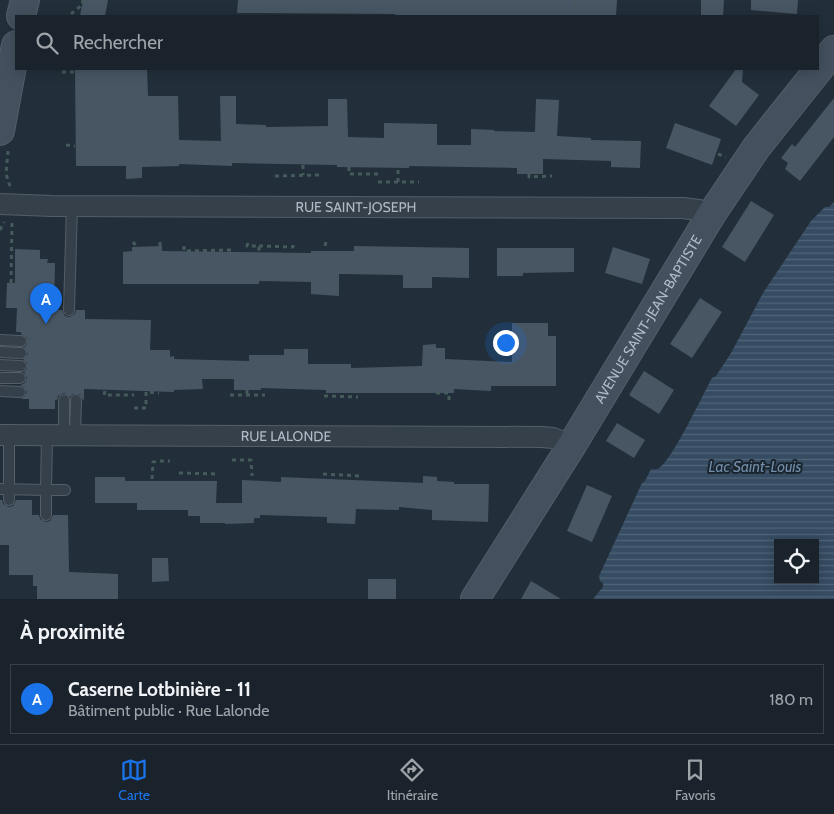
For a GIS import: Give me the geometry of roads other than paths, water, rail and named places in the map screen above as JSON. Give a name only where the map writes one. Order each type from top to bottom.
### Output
[{"type":"street","points":[[22,15],[24,0]]},
{"type":"street","points":[[0,131],[15,50]]},
{"type":"street","name":"AVENUE SAINT-JEAN-BAPTISTE","points":[[819,69],[834,50]]},
{"type":"street","name":"AVENUE SAINT-JEAN-BAPTISTE","points":[[475,599],[572,445],[711,215],[752,155],[818,70]]},
{"type":"street","name":"RUE SAINT-JOSEPH","points":[[5,210],[72,206],[683,208],[699,210],[711,215]]},
{"type":"street","name":"RUE LALONDE","points":[[5,435],[542,437],[554,438],[572,445]]},
{"type":"lane","points":[[69,310],[72,206]]},
{"type":"lane","points":[[0,340],[21,340]]},
{"type":"lane","points":[[0,352],[21,353]]},
{"type":"lane","points":[[0,365],[21,366]]},
{"type":"lane","points":[[0,378],[20,378]]},
{"type":"lane","points":[[0,391],[20,392]]},
{"type":"lane","points":[[62,436],[64,400]]},
{"type":"lane","points":[[46,515],[46,490],[62,436],[76,400]]},
{"type":"lane","points":[[5,435],[6,493],[65,490]]},
{"type":"water","name":"Lac Saint-Louis","points":[[834,202],[834,599],[593,599],[603,587],[599,576],[642,483],[651,469],[659,468],[672,453],[712,378],[716,376],[731,353],[763,293],[811,221],[825,207],[829,207]]},
{"type":"place","name":"Caserne Lotbinière - 11","points":[[46,324]]}]
